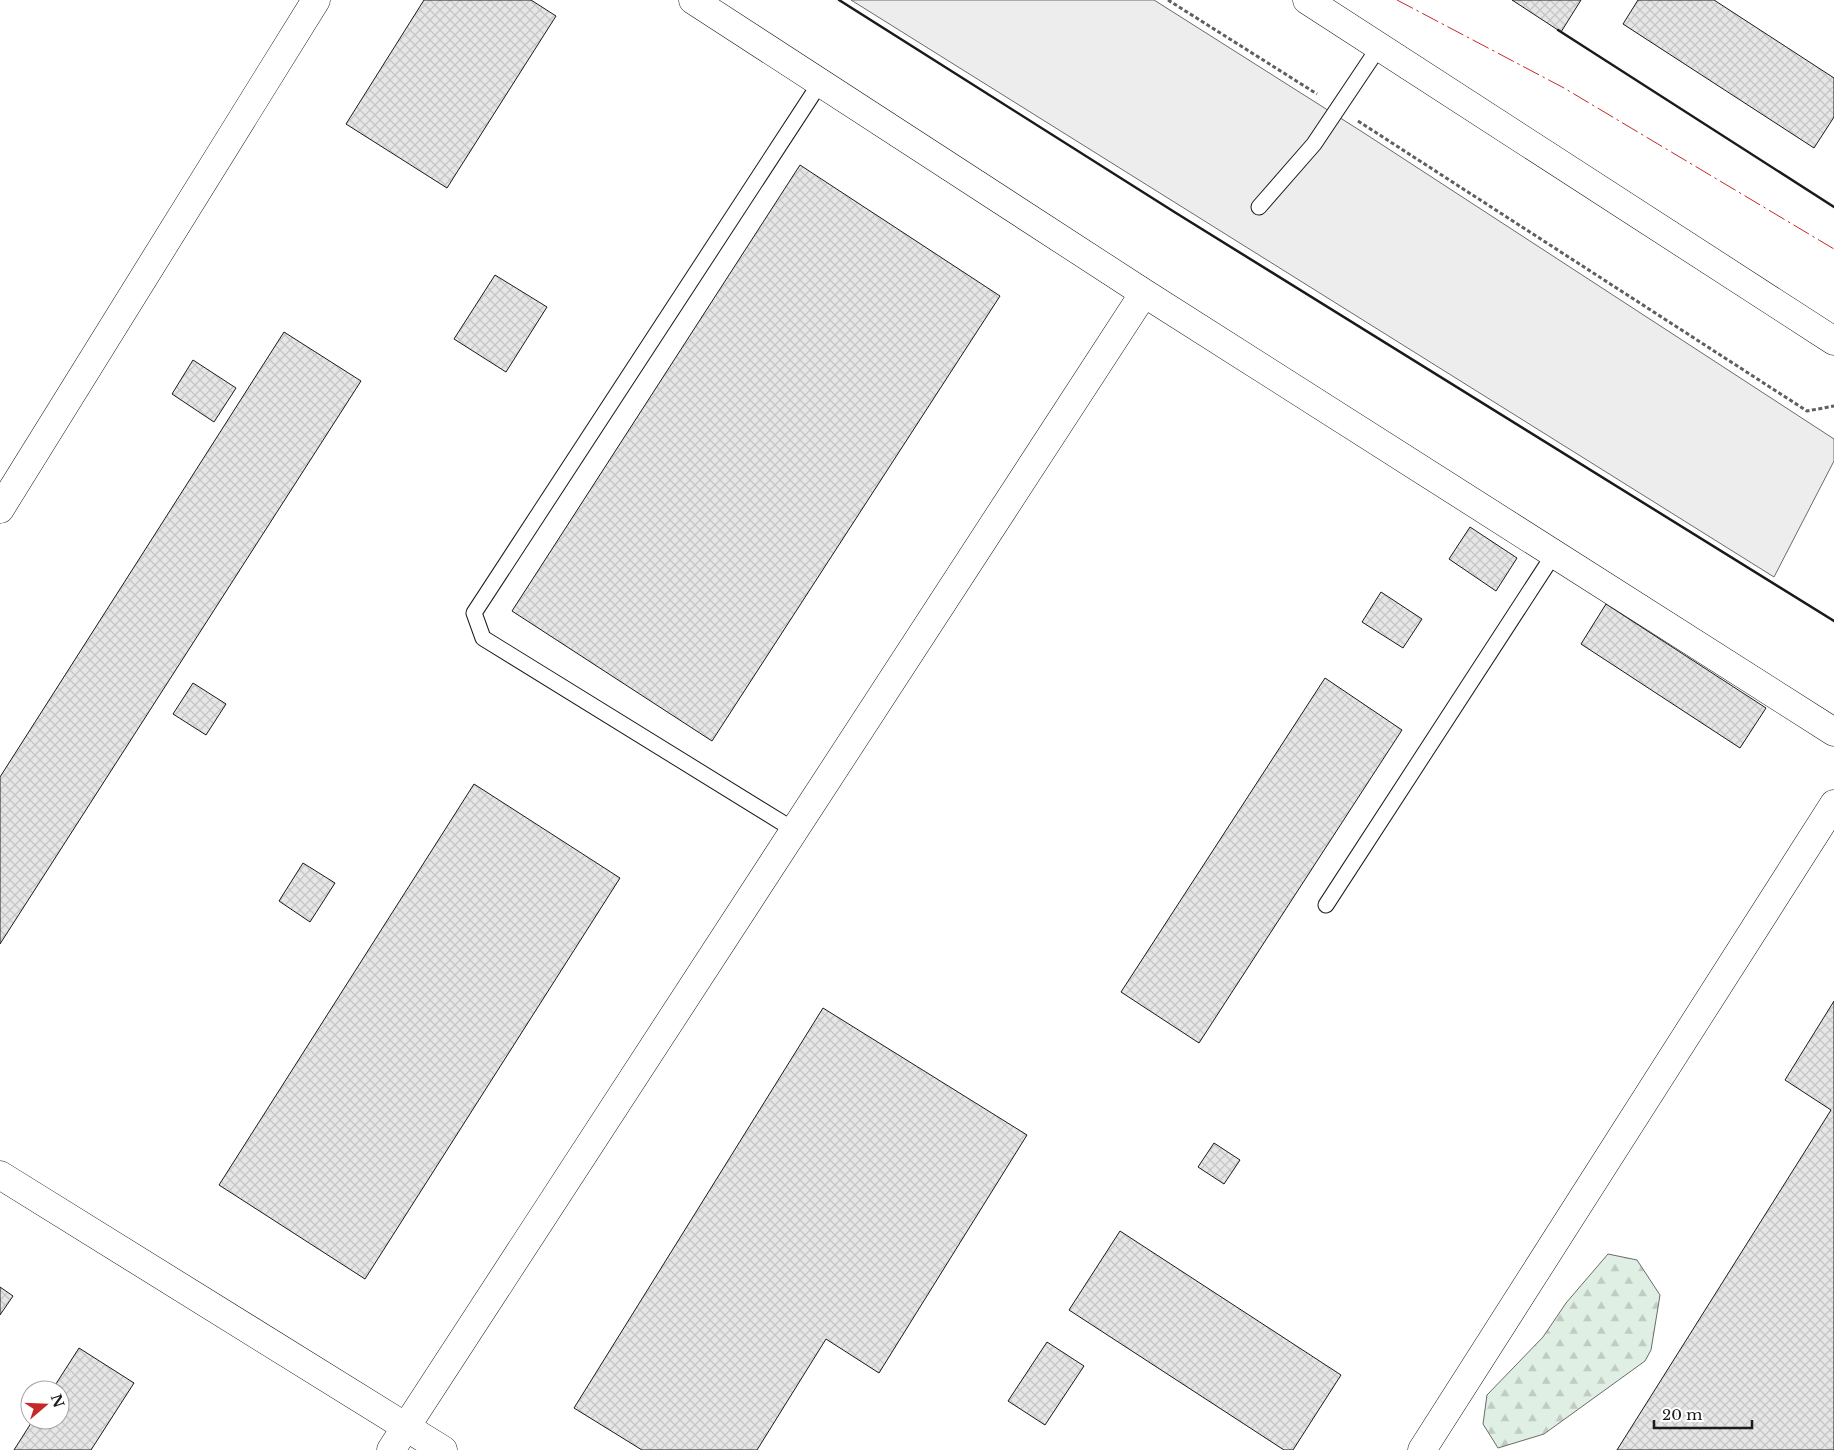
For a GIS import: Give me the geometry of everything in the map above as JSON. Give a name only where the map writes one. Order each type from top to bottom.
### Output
[{"type":"street","points":[[0,509],[316,0]]},
{"type":"street","points":[[693,0],[1144,293],[1834,732]]},
{"type":"street","points":[[1307,0],[1834,341]]},
{"type":"street","points":[[391,1450],[1144,293]]},
{"type":"street","points":[[1422,1450],[1834,804]]},
{"type":"street","points":[[0,1175],[443,1450]]},
{"type":"lane","points":[[1259,207],[1314,144],[1379,47]]},
{"type":"lane","points":[[794,830],[483,638],[474,613],[820,83]]},
{"type":"lane","points":[[1326,905],[1554,554]]},
{"type":"path","points":[[1168,0],[1807,411],[1834,406]]},
{"type":"green space","points":[[1608,1254],[1637,1260],[1660,1295],[1651,1350],[1645,1361],[1544,1434],[1498,1448],[1483,1424],[1487,1395],[1543,1337],[1566,1303]]},
{"type":"shaded area","points":[[851,0],[1154,0],[1364,133],[1834,439],[1834,461],[1774,577]]},
{"type":"building","points":[[424,0],[531,0],[556,16],[447,188],[346,124]]},
{"type":"building","points":[[1512,0],[1581,0],[1561,32]]},
{"type":"building","points":[[1638,0],[1714,0],[1834,78],[1834,117],[1814,148],[1623,24]]},
{"type":"building","points":[[800,165],[1000,296],[712,741],[512,611]]},
{"type":"building","points":[[495,275],[547,307],[506,372],[454,339]]},
{"type":"building","points":[[284,332],[361,381],[0,944],[0,777]]},
{"type":"building","points":[[193,360],[236,388],[214,422],[172,394]]},
{"type":"building","points":[[1470,527],[1517,558],[1496,591],[1449,559]]},
{"type":"building","points":[[1381,592],[1422,619],[1403,648],[1362,622]]},
{"type":"building","points":[[1606,604],[1766,708],[1740,748],[1581,644]]},
{"type":"building","points":[[1325,678],[1402,730],[1199,1043],[1121,992]]},
{"type":"building","points":[[193,683],[226,704],[206,735],[173,714]]},
{"type":"building","points":[[474,784],[620,878],[365,1279],[219,1185]]},
{"type":"building","points":[[303,863],[335,883],[310,922],[279,901]]},
{"type":"building","points":[[1834,1001],[1834,1450],[1617,1450],[1831,1110],[1785,1080]]},
{"type":"building","points":[[823,1008],[1027,1135],[879,1373],[826,1339],[757,1450],[642,1450],[574,1408]]},
{"type":"building","points":[[1214,1143],[1240,1160],[1224,1184],[1198,1167]]},
{"type":"building","points":[[1120,1231],[1341,1375],[1293,1450],[1284,1450],[1069,1310]]},
{"type":"building","points":[[0,1287],[13,1296],[0,1315]]},
{"type":"building","points":[[1047,1342],[1084,1366],[1045,1425],[1008,1401]]},
{"type":"building","points":[[79,1348],[134,1383],[91,1450],[14,1450],[27,1430],[70,1430],[70,1380],[58,1380]]},
{"type":"wall","points":[[839,0],[1176,213],[1834,621]]},
{"type":"wall","points":[[1558,30],[1834,207]]},
{"type":"power","points":[[1397,0],[1564,88],[1834,249]]}]
